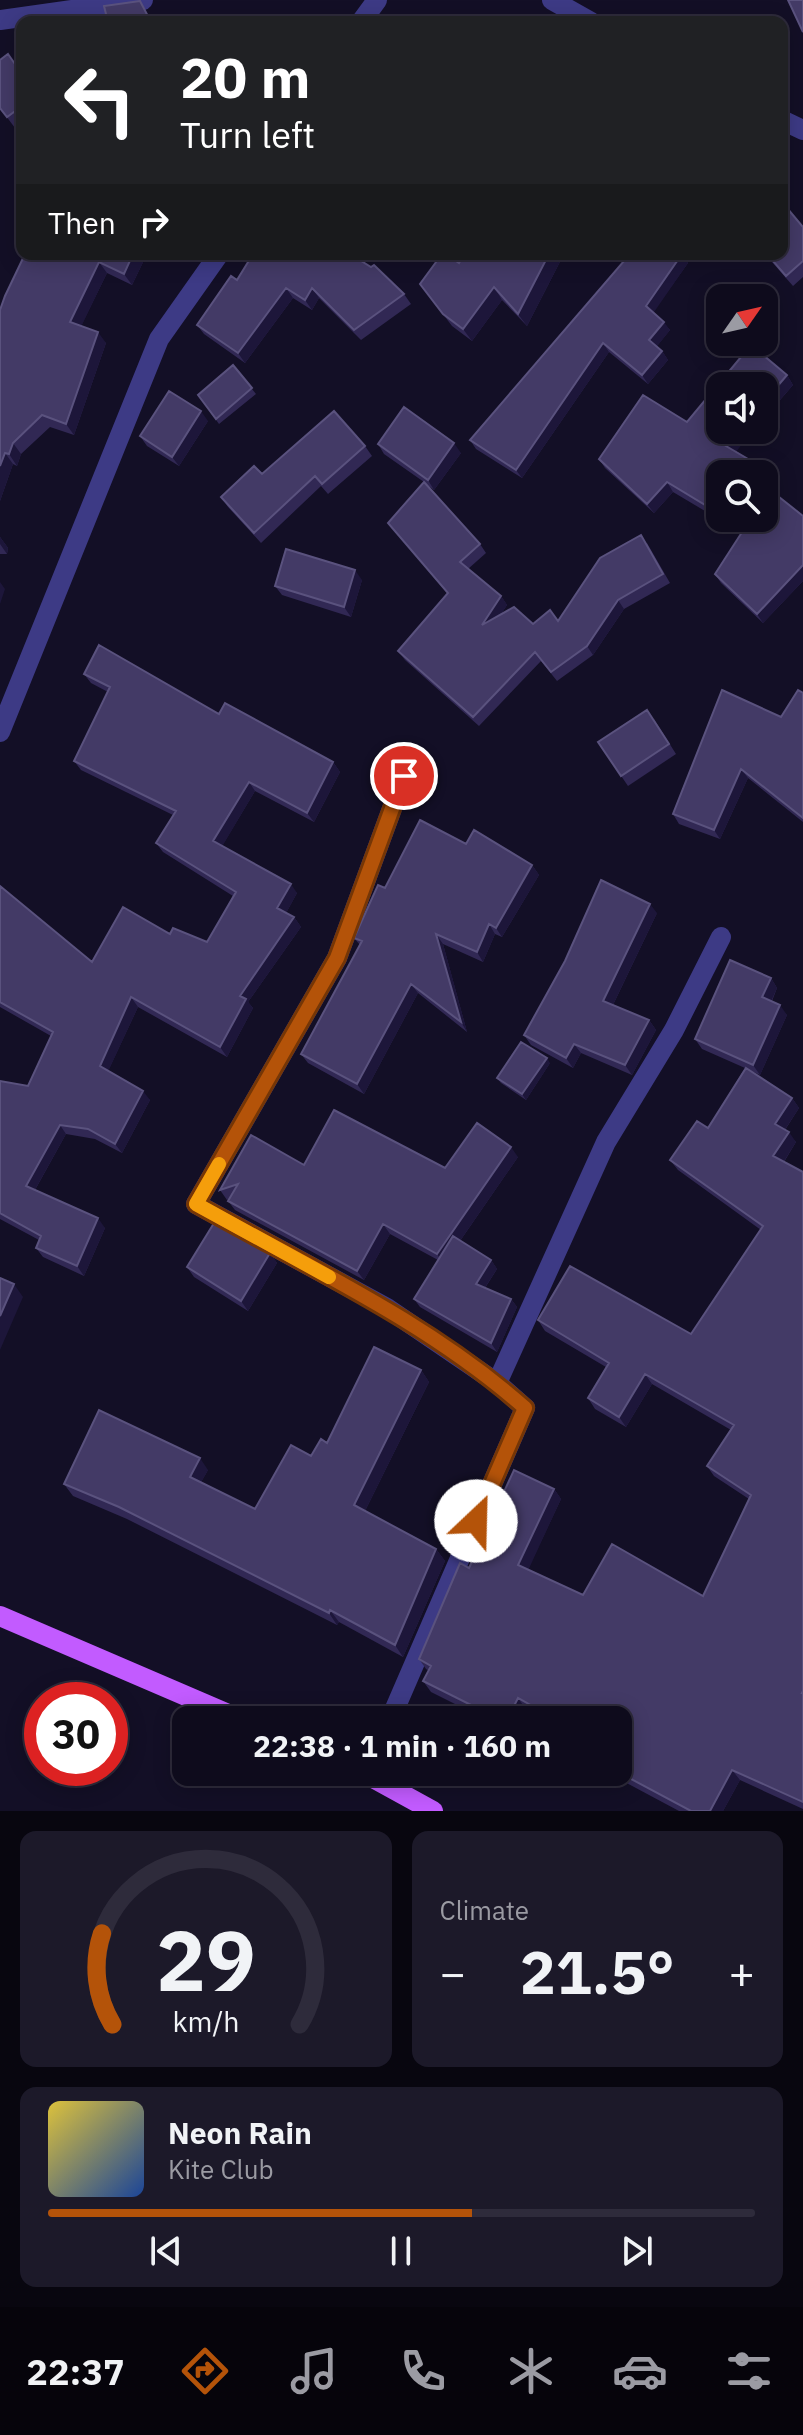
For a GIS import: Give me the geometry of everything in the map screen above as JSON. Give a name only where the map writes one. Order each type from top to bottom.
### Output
[{"type":"main road","points":[[0,1616],[209,1706]]},
{"type":"main road","points":[[388,1786],[433,1811]]},
{"type":"street","points":[[29,16],[143,0]]},
{"type":"street","points":[[552,0],[580,16]]},
{"type":"street","points":[[0,732],[159,339],[215,260]]},
{"type":"street","points":[[396,1706],[525,1408],[497,1383],[387,1308],[196,1204],[337,958],[404,776]]},
{"type":"street","points":[[497,1383],[606,1142],[674,1030],[721,937]]},
{"type":"building","points":[[788,0],[803,0],[803,32]]},
{"type":"building","points":[[140,1],[148,16],[106,16],[104,6]]},
{"type":"building","points":[[8,54],[16,64],[16,110],[7,117],[0,108],[0,60]]},
{"type":"building","points":[[788,209],[803,227],[803,261],[786,276],[772,260],[788,260]]},
{"type":"building","points":[[22,260],[130,260],[124,274],[99,262],[70,322],[98,332],[66,424],[42,415],[13,443],[0,466],[0,310]]},
{"type":"building","points":[[249,260],[360,260],[371,267],[374,265],[404,294],[354,330],[312,288],[305,300],[286,288],[238,353],[197,325],[231,276],[237,280]]},
{"type":"building","points":[[438,260],[459,263],[461,260],[546,260],[518,314],[494,287],[463,329],[443,314],[420,284]]},
{"type":"building","points":[[625,260],[678,260],[646,306],[664,322],[649,340],[662,351],[642,375],[603,343],[516,470],[470,440]]},
{"type":"building","points":[[742,356],[764,356],[787,375],[778,386],[778,372],[729,372]]},
{"type":"building","points":[[233,365],[252,388],[216,419],[198,395]]},
{"type":"building","points":[[169,391],[201,411],[172,457],[140,436]]},
{"type":"building","points":[[643,395],[687,422],[706,399],[706,444],[728,444],[726,446],[750,460],[706,460],[706,506],[667,482],[647,504],[599,459]]},
{"type":"building","points":[[404,407],[454,443],[428,480],[378,444]]},
{"type":"building","points":[[334,411],[365,446],[322,484],[315,476],[254,533],[221,497],[254,466],[262,474]]},
{"type":"building","points":[[424,482],[480,544],[460,562],[501,596],[482,625],[514,607],[533,624],[550,610],[558,621],[600,558],[641,535],[663,574],[618,600],[587,646],[551,672],[535,652],[473,717],[398,651],[448,593],[388,523]]},
{"type":"building","points":[[778,496],[803,516],[803,565],[757,614],[715,574],[742,532],[778,532]]},
{"type":"building","points":[[286,549],[355,570],[344,607],[275,586]]},
{"type":"building","points":[[99,645],[219,714],[225,703],[333,762],[307,813],[249,782],[213,841],[291,884],[277,908],[294,917],[240,996],[246,999],[220,1047],[131,997],[100,1066],[143,1091],[115,1144],[88,1129],[60,1125],[26,1186],[98,1218],[77,1266],[36,1248],[41,1236],[0,1213],[0,1081],[28,1086],[53,1032],[0,1002],[0,886],[92,962],[123,907],[170,934],[173,928],[207,942],[236,892],[156,843],[176,811],[74,761],[110,687],[84,674]]},
{"type":"building","points":[[722,690],[781,717],[798,690],[803,693],[803,818],[741,769],[714,830],[673,814]]},
{"type":"building","points":[[647,710],[669,744],[621,776],[598,742]]},
{"type":"building","points":[[420,820],[466,844],[474,830],[532,865],[496,928],[489,924],[477,952],[436,934],[461,1022],[411,984],[357,1084],[301,1054],[362,941],[354,938],[378,885],[385,888]]},
{"type":"building","points":[[601,880],[650,904],[603,1001],[649,1020],[625,1065],[574,1044],[566,1058],[524,1035],[565,961]]},
{"type":"building","points":[[730,960],[771,978],[762,997],[780,1005],[753,1065],[695,1039]]},
{"type":"building","points":[[521,1042],[547,1058],[522,1094],[497,1078]]},
{"type":"building","points":[[746,1068],[792,1098],[775,1124],[789,1132],[773,1156],[803,1172],[803,1802],[732,1770],[710,1811],[691,1811],[632,1779],[632,1706],[532,1706],[518,1698],[514,1706],[473,1706],[423,1681],[431,1666],[419,1659],[460,1563],[469,1568],[514,1470],[554,1489],[518,1565],[583,1595],[612,1544],[703,1596],[751,1495],[707,1466],[734,1425],[645,1374],[619,1417],[588,1398],[609,1363],[538,1320],[570,1266],[691,1334],[763,1226],[670,1160],[697,1121],[708,1128]]},
{"type":"building","points":[[334,1110],[445,1168],[477,1123],[511,1147],[437,1254],[383,1224],[357,1271],[228,1201],[238,1184],[220,1190],[251,1135],[304,1165]]},
{"type":"building","points":[[214,1223],[270,1253],[241,1301],[187,1267]]},
{"type":"building","points":[[453,1236],[491,1260],[476,1284],[511,1299],[491,1343],[414,1299]]},
{"type":"building","points":[[0,1278],[14,1284],[0,1316]]},
{"type":"building","points":[[374,1347],[421,1370],[354,1505],[436,1549],[395,1645],[119,1507],[64,1484],[99,1410],[200,1458],[190,1477],[255,1509],[291,1445],[311,1456],[321,1439],[327,1443]]},
{"type":"slow traffic","points":[[219,1164],[196,1204],[329,1277]]},
{"type":"route","points":[[404,776],[337,958],[196,1204],[387,1308],[497,1383],[525,1408],[476,1521]]}]
